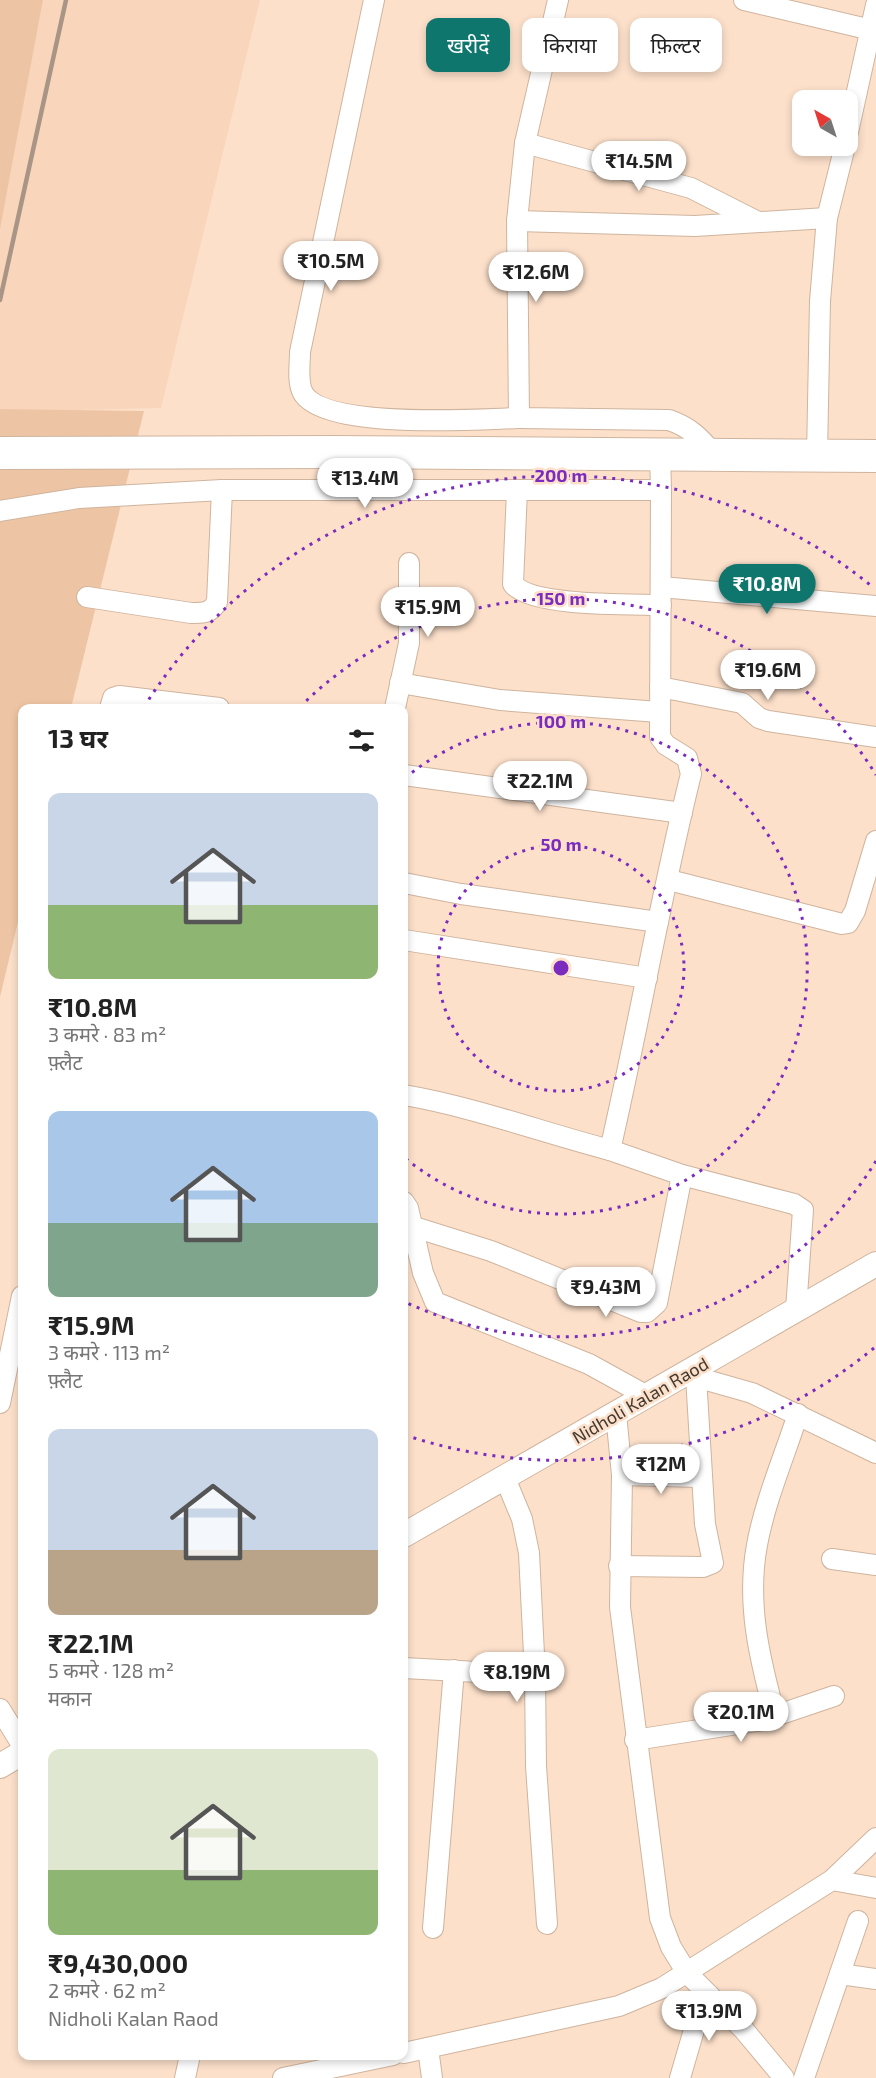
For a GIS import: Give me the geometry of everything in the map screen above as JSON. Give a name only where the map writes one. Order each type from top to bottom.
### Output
[{"type":"main road","points":[[0,453],[660,453],[876,456]]},
{"type":"street","points":[[374,0],[300,352],[299,375],[302,392],[310,402],[322,408],[387,419],[669,420],[697,434],[714,454]]},
{"type":"street","points":[[519,418],[517,221],[525,143],[558,0]]},
{"type":"street","points":[[744,0],[874,30]]},
{"type":"street","points":[[858,93],[874,30],[876,5]]},
{"type":"street","points":[[525,143],[691,188],[758,222]]},
{"type":"street","points":[[817,455],[820,301],[827,218],[842,156]]},
{"type":"street","points":[[517,221],[695,226],[827,218]]},
{"type":"street","points":[[610,1150],[635,1044],[658,922],[691,774],[687,758],[666,746],[660,737],[660,453]]},
{"type":"street","points":[[0,511],[79,498],[222,490],[661,490]]},
{"type":"street","points":[[87,597],[191,613],[206,614],[213,609],[217,602],[222,490]]},
{"type":"street","points":[[517,490],[513,584],[518,590],[558,601],[661,596],[876,606]]},
{"type":"street","points":[[396,704],[410,644],[409,563]]},
{"type":"street","points":[[400,683],[500,700],[659,712]]},
{"type":"street","points":[[660,687],[742,703],[759,718],[768,721],[876,737]]},
{"type":"street","points":[[111,704],[113,698],[119,696],[186,704]]},
{"type":"street","points":[[408,776],[682,813]]},
{"type":"street","points":[[669,880],[842,924],[848,923],[855,911],[876,841]]},
{"type":"street","points":[[408,884],[658,922]]},
{"type":"street","points":[[408,941],[647,978]]},
{"type":"street","points":[[408,1096],[456,1104],[526,1128],[610,1150],[682,1175],[794,1204],[803,1210],[796,1310]]},
{"type":"street","points":[[411,1226],[491,1251],[603,1297],[647,1311],[657,1303],[660,1273],[682,1175]]},
{"type":"street","points":[[408,1208],[411,1226],[411,1257],[435,1302],[589,1364],[647,1396]]},
{"type":"street","name":"Nidholi Kalan Raod","points":[[408,1533],[647,1396],[690,1376],[796,1310],[876,1264]]},
{"type":"street","points":[[0,1403],[18,1315]]},
{"type":"street","points":[[619,1566],[703,1567],[712,1564],[714,1557],[706,1534],[690,1376],[752,1393],[876,1453]]},
{"type":"street","points":[[616,1414],[622,1475],[620,1607],[635,1740],[660,1918],[671,1947],[687,1973],[762,2050],[784,2078]]},
{"type":"street","points":[[775,1716],[758,1650],[754,1618],[753,1570],[764,1518],[798,1414]]},
{"type":"street","points":[[622,1475],[701,1477]]},
{"type":"street","points":[[505,1478],[522,1519],[529,1553],[535,1675],[536,1766],[547,1924]]},
{"type":"street","points":[[832,1559],[876,1565]]},
{"type":"street","points":[[408,1668],[535,1675]]},
{"type":"street","points":[[433,1928],[454,1670]]},
{"type":"street","points":[[635,1740],[775,1716],[834,1696]]},
{"type":"street","points":[[0,1709],[18,1738]]},
{"type":"street","points":[[0,1766],[18,1755]]},
{"type":"street","points":[[408,2052],[619,2006],[662,1988],[832,1880],[876,1838]]},
{"type":"street","points":[[832,1880],[876,1888]]},
{"type":"street","points":[[804,2078],[858,1921]]},
{"type":"street","points":[[840,1974],[876,1979]]},
{"type":"street","points":[[680,2078],[690,2040],[709,1995]]},
{"type":"street","points":[[428,2048],[432,2078]]},
{"type":"street","points":[[185,2078],[189,2060]]},
{"type":"street","points":[[283,2078],[369,2060]]},
{"type":"shaded area","points":[[0,0],[43,0],[0,229]]},
{"type":"shaded area","points":[[17,0],[260,0],[161,408],[0,412],[0,87]]},
{"type":"shaded area","points":[[0,409],[144,411],[72,704],[18,704],[18,922],[0,997]]},
{"type":"railway","points":[[0,300],[66,0]]}]
